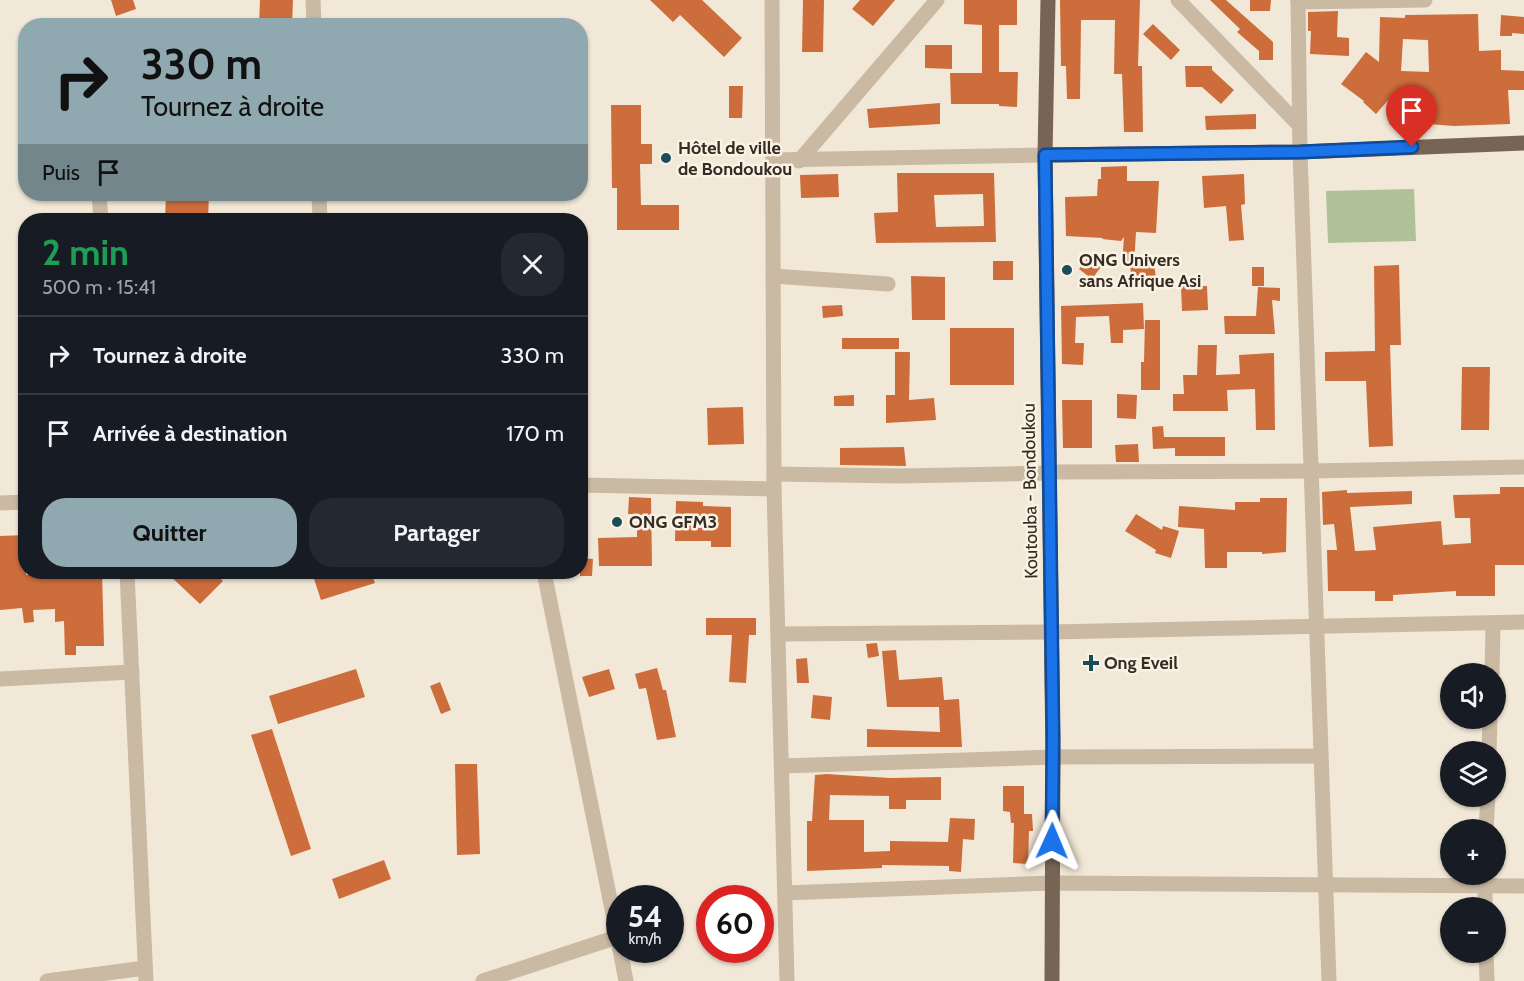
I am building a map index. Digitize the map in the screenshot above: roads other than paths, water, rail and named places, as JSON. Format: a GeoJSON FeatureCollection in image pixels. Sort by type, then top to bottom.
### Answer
{"type":"FeatureCollection","features":[{"type":"Feature","properties":{"kind":"main road","name":"Koutouba - Bondoukou"},"geometry":{"type":"LineString","coordinates":[[1048,0],[1045,155],[1053,757],[1052,981]]}},
{"type":"Feature","properties":{"kind":"main road"},"geometry":{"type":"LineString","coordinates":[[1045,155],[1300,152],[1524,143]]}},
{"type":"Feature","properties":{"kind":"street"},"geometry":{"type":"LineString","coordinates":[[313,0],[314,18]]}},
{"type":"Feature","properties":{"kind":"street"},"geometry":{"type":"LineString","coordinates":[[772,0],[774,482],[788,981]]}},
{"type":"Feature","properties":{"kind":"street"},"geometry":{"type":"LineString","coordinates":[[799,161],[937,0]]}},
{"type":"Feature","properties":{"kind":"street"},"geometry":{"type":"LineString","coordinates":[[1178,0],[1299,125]]}},
{"type":"Feature","properties":{"kind":"street"},"geometry":{"type":"LineString","coordinates":[[1329,981],[1299,125],[1298,1],[1425,0]]}},
{"type":"Feature","properties":{"kind":"street"},"geometry":{"type":"LineString","coordinates":[[773,160],[1045,155]]}},
{"type":"Feature","properties":{"kind":"street"},"geometry":{"type":"LineString","coordinates":[[773,276],[888,284]]}},
{"type":"Feature","properties":{"kind":"street"},"geometry":{"type":"LineString","coordinates":[[588,485],[774,482],[900,476],[1050,473],[1524,467]]}},
{"type":"Feature","properties":{"kind":"street"},"geometry":{"type":"LineString","coordinates":[[0,503],[18,502]]}},
{"type":"Feature","properties":{"kind":"street"},"geometry":{"type":"LineString","coordinates":[[46,981],[146,974],[127,579]]}},
{"type":"Feature","properties":{"kind":"street"},"geometry":{"type":"LineString","coordinates":[[545,579],[607,885]]}},
{"type":"Feature","properties":{"kind":"street"},"geometry":{"type":"LineString","coordinates":[[779,634],[1051,632],[1524,622]]}},
{"type":"Feature","properties":{"kind":"street"},"geometry":{"type":"LineString","coordinates":[[1492,663],[1494,624]]}},
{"type":"Feature","properties":{"kind":"street"},"geometry":{"type":"LineString","coordinates":[[0,679],[132,672]]}},
{"type":"Feature","properties":{"kind":"street"},"geometry":{"type":"LineString","coordinates":[[782,766],[1053,757],[1320,756]]}},
{"type":"Feature","properties":{"kind":"street"},"geometry":{"type":"LineString","coordinates":[[785,893],[1051,883],[1325,885],[1440,881]]}},
{"type":"Feature","properties":{"kind":"street"},"geometry":{"type":"LineString","coordinates":[[1506,883],[1524,886]]}},
{"type":"Feature","properties":{"kind":"street"},"geometry":{"type":"LineString","coordinates":[[483,981],[606,948]]}},
{"type":"Feature","properties":{"kind":"street"},"geometry":{"type":"LineString","coordinates":[[622,963],[626,981]]}},
{"type":"Feature","properties":{"kind":"street"},"geometry":{"type":"LineString","coordinates":[[1486,963],[1487,981]]}},
{"type":"Feature","properties":{"kind":"place","name":"Hôtel de ville de Bondoukou"},"geometry":{"type":"Point","coordinates":[666,158]}},
{"type":"Feature","properties":{"kind":"place","name":"ONG Univers sans Afrique Asi"},"geometry":{"type":"Point","coordinates":[1067,270]}},
{"type":"Feature","properties":{"kind":"place","name":"ONG GFM3"},"geometry":{"type":"Point","coordinates":[617,522]}},
{"type":"Feature","properties":{"kind":"place","name":"Ong Eveil"},"geometry":{"type":"Point","coordinates":[1091,663]}}]}
